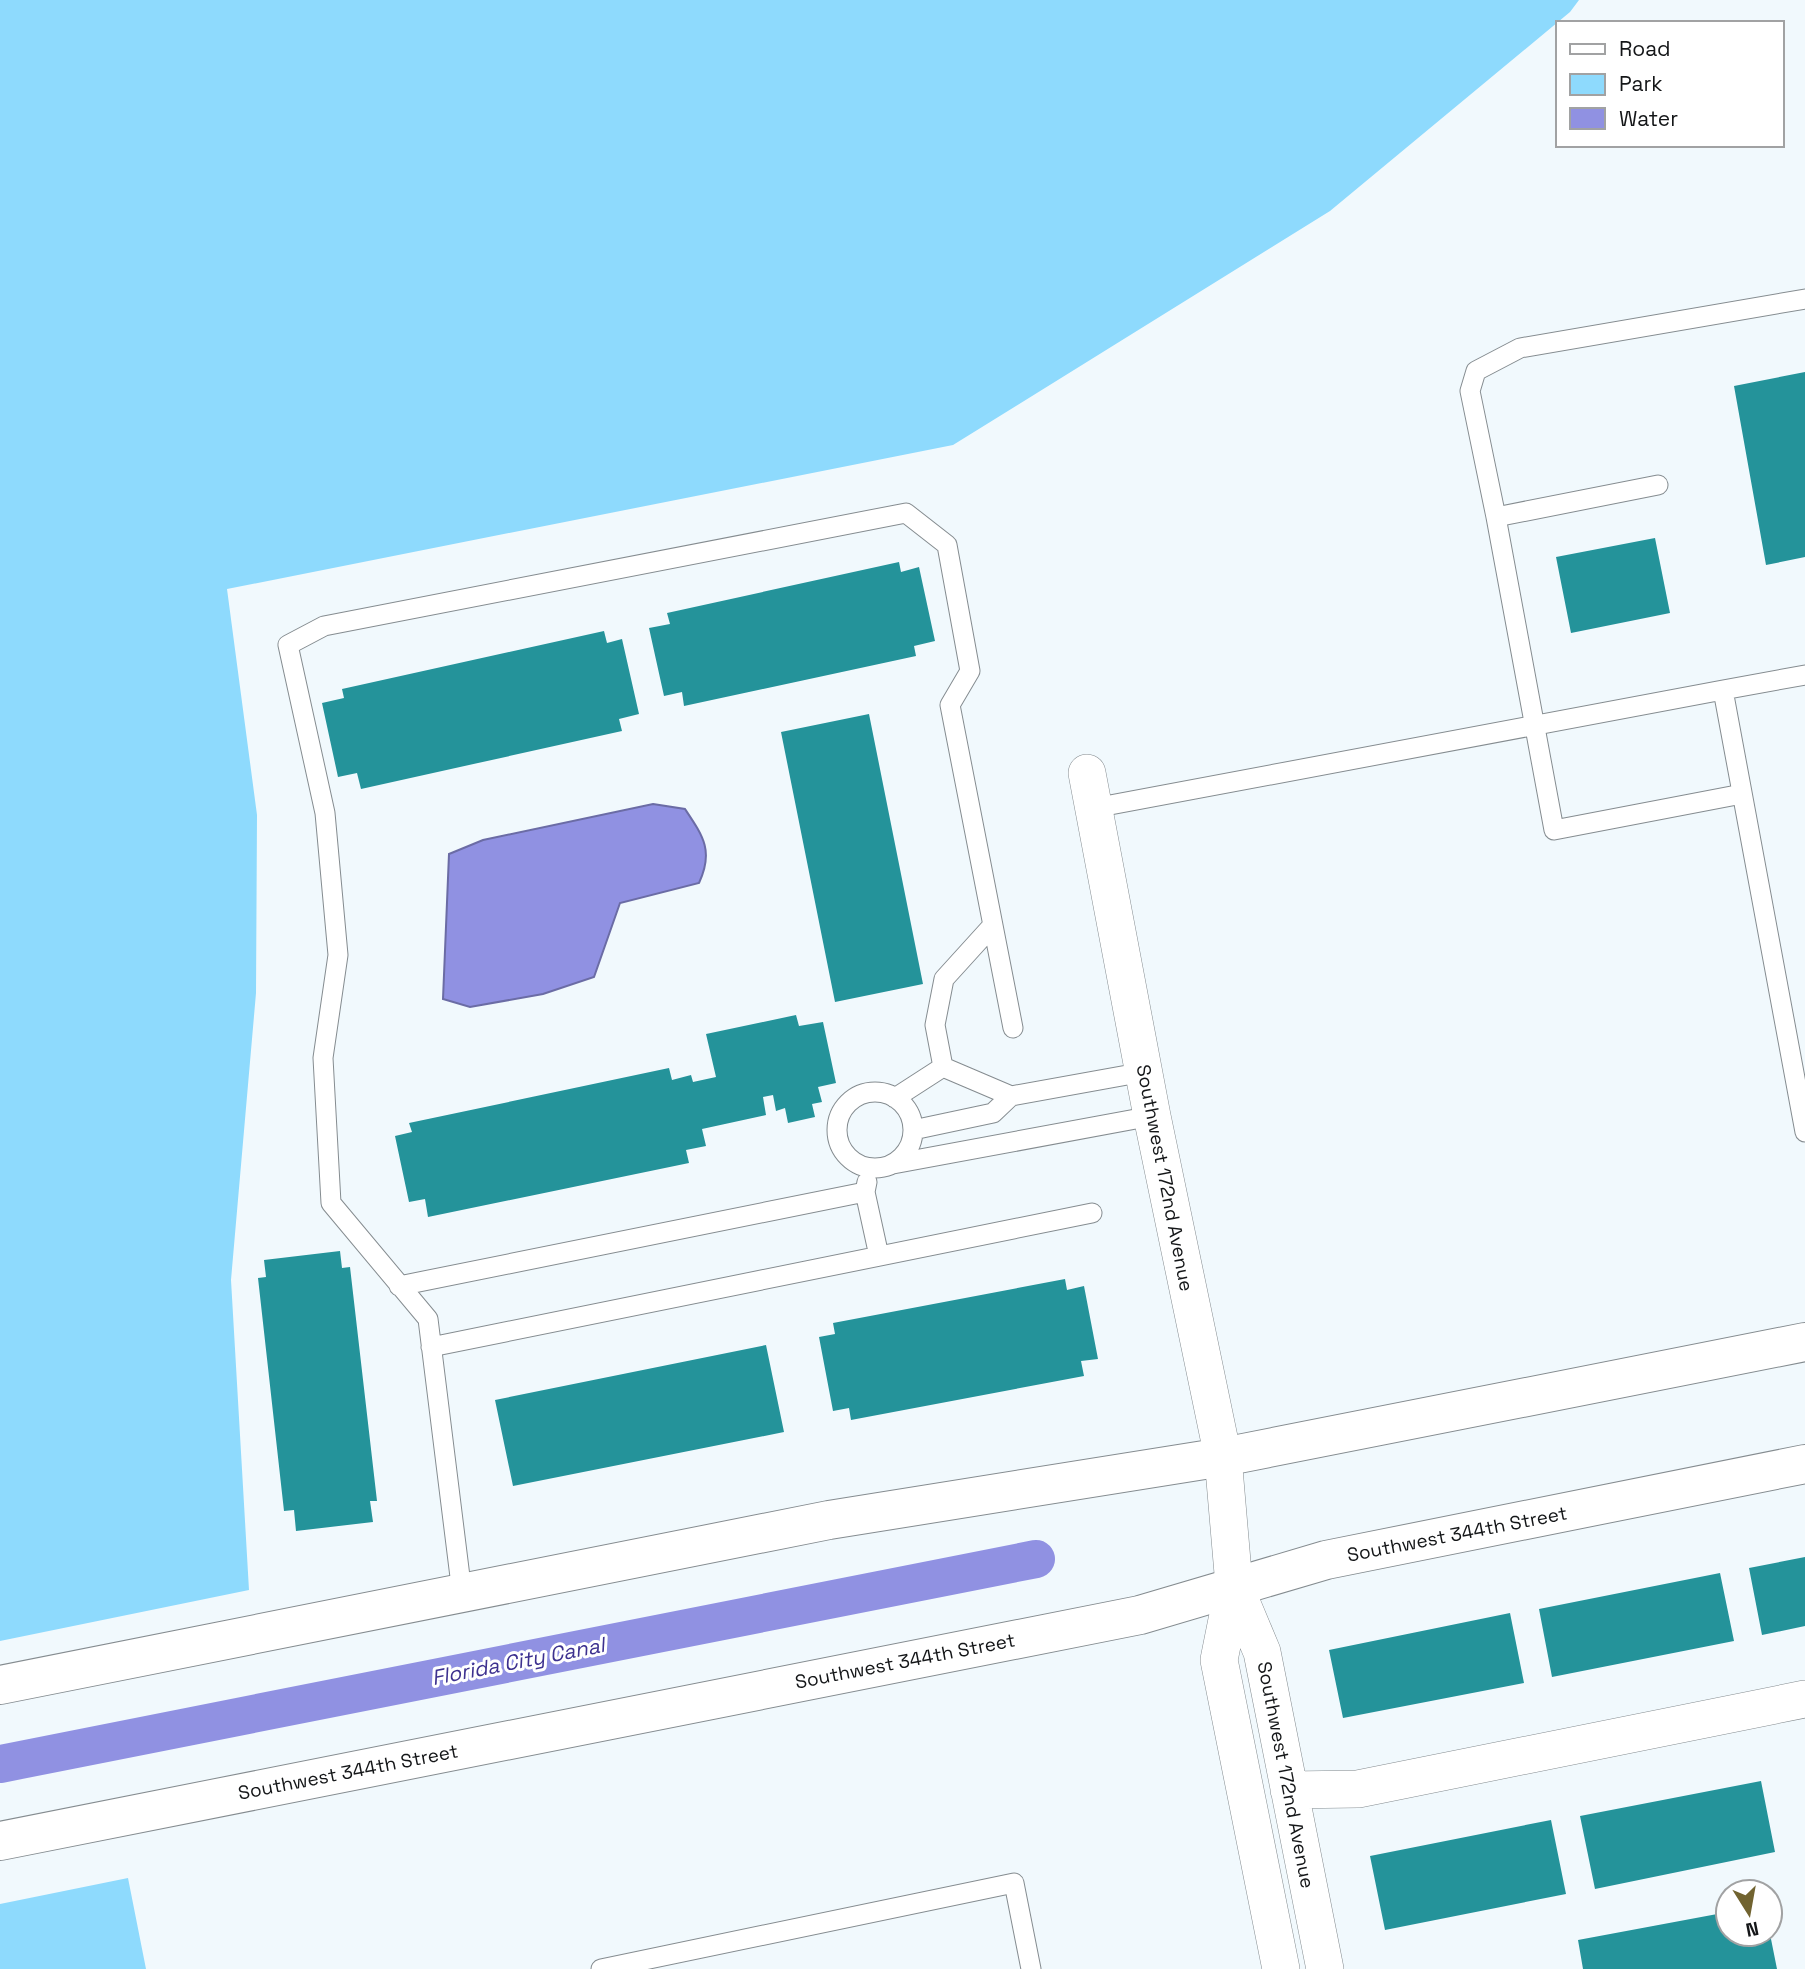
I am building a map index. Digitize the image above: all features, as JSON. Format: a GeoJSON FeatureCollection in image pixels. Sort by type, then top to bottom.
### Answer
{"type":"FeatureCollection","features":[{"type":"Feature","properties":{"kind":"main road"},"geometry":{"type":"LineString","coordinates":[[0,1685],[829,1520],[1223,1457],[1805,1342]]}},
{"type":"Feature","properties":{"kind":"main road","name":"Southwest 344th Street"},"geometry":{"type":"LineString","coordinates":[[0,1841],[1140,1615],[1234,1585],[1326,1560],[1805,1464]]}},
{"type":"Feature","properties":{"kind":"street","name":"Southwest 172nd Avenue"},"geometry":{"type":"LineString","coordinates":[[1087,773],[1152,1116],[1223,1457],[1234,1585],[1219,1660],[1281,1969]]}},
{"type":"Feature","properties":{"kind":"street","name":"Southwest 172nd Avenue"},"geometry":{"type":"LineString","coordinates":[[1234,1585],[1262,1652],[1325,1969]]}},
{"type":"Feature","properties":{"kind":"street"},"geometry":{"type":"LineString","coordinates":[[1289,1790],[1359,1789],[1805,1699]]}},
{"type":"Feature","properties":{"kind":"lane"},"geometry":{"type":"LineString","coordinates":[[1742,794],[1554,830],[1470,391],[1476,371],[1520,348],[1805,299]]}},
{"type":"Feature","properties":{"kind":"lane"},"geometry":{"type":"LineString","coordinates":[[1496,517],[1658,485]]}},
{"type":"Feature","properties":{"kind":"lane"},"geometry":{"type":"LineString","coordinates":[[462,1593],[428,1319],[331,1203],[323,1058],[338,955],[325,813],[288,645],[324,626],[906,513],[947,545],[970,671],[950,705],[1013,1028]]}},
{"type":"Feature","properties":{"kind":"lane"},"geometry":{"type":"LineString","coordinates":[[1094,808],[1805,675]]}},
{"type":"Feature","properties":{"kind":"lane"},"geometry":{"type":"LineString","coordinates":[[1723,691],[1805,1132]]}},
{"type":"Feature","properties":{"kind":"lane"},"geometry":{"type":"LineString","coordinates":[[943,1067],[935,1024],[944,979],[993,925]]}},
{"type":"Feature","properties":{"kind":"lane"},"geometry":{"type":"LineString","coordinates":[[943,1067],[1011,1096]]}},
{"type":"Feature","properties":{"kind":"lane"},"geometry":{"type":"LineString","coordinates":[[895,1097],[943,1067]]}},
{"type":"Feature","properties":{"kind":"lane"},"geometry":{"type":"LineString","coordinates":[[913,1130],[993,1113],[1011,1096],[1144,1072]]}},
{"type":"Feature","properties":{"kind":"lane"},"geometry":{"type":"LineString","coordinates":[[893,1164],[908,1150],[913,1130],[908,1112],[895,1097],[883,1093],[859,1096],[842,1112],[837,1136],[848,1158],[870,1168],[893,1164],[993,1145],[1152,1116]]}},
{"type":"Feature","properties":{"kind":"lane"},"geometry":{"type":"LineString","coordinates":[[987,1113],[993,1145]]}},
{"type":"Feature","properties":{"kind":"lane"},"geometry":{"type":"LineString","coordinates":[[870,1168],[865,1192],[878,1256]]}},
{"type":"Feature","properties":{"kind":"lane"},"geometry":{"type":"LineString","coordinates":[[400,1286],[865,1192]]}},
{"type":"Feature","properties":{"kind":"lane"},"geometry":{"type":"LineString","coordinates":[[431,1347],[1092,1213]]}},
{"type":"Feature","properties":{"kind":"lane"},"geometry":{"type":"LineString","coordinates":[[601,1969],[1014,1883],[1031,1969]]}},
{"type":"Feature","properties":{"kind":"green space"},"geometry":{"type":"Polygon","coordinates":[[[0,0],[1579,0],[1570,12],[1330,211],[953,445],[227,589],[257,815],[256,993],[231,1280],[249,1590],[0,1641],[0,0]]]}},
{"type":"Feature","properties":{"kind":"green space"},"geometry":{"type":"Polygon","coordinates":[[[128,1878],[146,1969],[0,1969],[0,1904],[128,1878]]]}},
{"type":"Feature","properties":{"kind":"water"},"geometry":{"type":"Polygon","coordinates":[[[653,804],[685,809],[697,827],[706,853],[699,883],[620,903],[594,977],[543,994],[470,1007],[443,999],[449,854],[483,840],[653,804]]]}},
{"type":"Feature","properties":{"kind":"building"},"geometry":{"type":"Polygon","coordinates":[[[1805,372],[1805,557],[1766,565],[1734,386],[1805,372]]]}},
{"type":"Feature","properties":{"kind":"building"},"geometry":{"type":"Polygon","coordinates":[[[1655,538],[1670,613],[1571,633],[1556,557],[1655,538]]]}},
{"type":"Feature","properties":{"kind":"building"},"geometry":{"type":"Polygon","coordinates":[[[899,562],[901,572],[919,567],[935,641],[914,646],[916,656],[684,706],[682,692],[664,696],[649,628],[670,624],[667,613],[899,562]]]}},
{"type":"Feature","properties":{"kind":"building"},"geometry":{"type":"Polygon","coordinates":[[[604,631],[607,643],[622,639],[639,714],[619,719],[622,731],[361,789],[357,773],[338,777],[322,703],[344,698],[342,689],[604,631]]]}},
{"type":"Feature","properties":{"kind":"building"},"geometry":{"type":"Polygon","coordinates":[[[869,714],[923,984],[835,1002],[781,732],[869,714]]]}},
{"type":"Feature","properties":{"kind":"building"},"geometry":{"type":"Polygon","coordinates":[[[796,1015],[799,1026],[823,1022],[836,1083],[818,1087],[822,1102],[812,1104],[815,1117],[788,1123],[785,1108],[776,1111],[773,1095],[763,1097],[766,1115],[702,1129],[706,1146],[686,1150],[689,1163],[428,1217],[425,1199],[409,1202],[395,1136],[412,1132],[409,1123],[669,1068],[672,1080],[691,1075],[693,1082],[716,1077],[706,1034],[796,1015]]]}},
{"type":"Feature","properties":{"kind":"building"},"geometry":{"type":"Polygon","coordinates":[[[340,1251],[342,1268],[350,1267],[377,1501],[370,1501],[373,1522],[296,1531],[294,1510],[284,1511],[258,1278],[266,1277],[264,1260],[340,1251]]]}},
{"type":"Feature","properties":{"kind":"building"},"geometry":{"type":"Polygon","coordinates":[[[1065,1279],[1067,1290],[1084,1286],[1098,1359],[1081,1361],[1084,1376],[851,1420],[849,1408],[833,1411],[819,1337],[835,1334],[833,1323],[1065,1279]]]}},
{"type":"Feature","properties":{"kind":"building"},"geometry":{"type":"Polygon","coordinates":[[[766,1345],[784,1432],[513,1486],[495,1400],[766,1345]]]}},
{"type":"Feature","properties":{"kind":"building"},"geometry":{"type":"Polygon","coordinates":[[[1805,1557],[1805,1626],[1762,1635],[1749,1568],[1805,1557]]]}},
{"type":"Feature","properties":{"kind":"building"},"geometry":{"type":"Polygon","coordinates":[[[1720,1573],[1734,1641],[1552,1677],[1539,1609],[1720,1573]]]}},
{"type":"Feature","properties":{"kind":"building"},"geometry":{"type":"Polygon","coordinates":[[[1510,1613],[1524,1683],[1343,1718],[1329,1650],[1510,1613]]]}},
{"type":"Feature","properties":{"kind":"building"},"geometry":{"type":"Polygon","coordinates":[[[1761,1781],[1775,1852],[1595,1889],[1580,1816],[1761,1781]]]}},
{"type":"Feature","properties":{"kind":"building"},"geometry":{"type":"Polygon","coordinates":[[[1551,1820],[1566,1894],[1385,1930],[1370,1856],[1551,1820]]]}},
{"type":"Feature","properties":{"kind":"building"},"geometry":{"type":"Polygon","coordinates":[[[1714,1915],[1714,1948],[1773,1948],[1777,1969],[1583,1969],[1578,1940],[1714,1915]]]}},
{"type":"Feature","properties":{"kind":"waterway","name":"Florida City Canal"},"geometry":{"type":"LineString","coordinates":[[0,1764],[1036,1559]]}}]}
